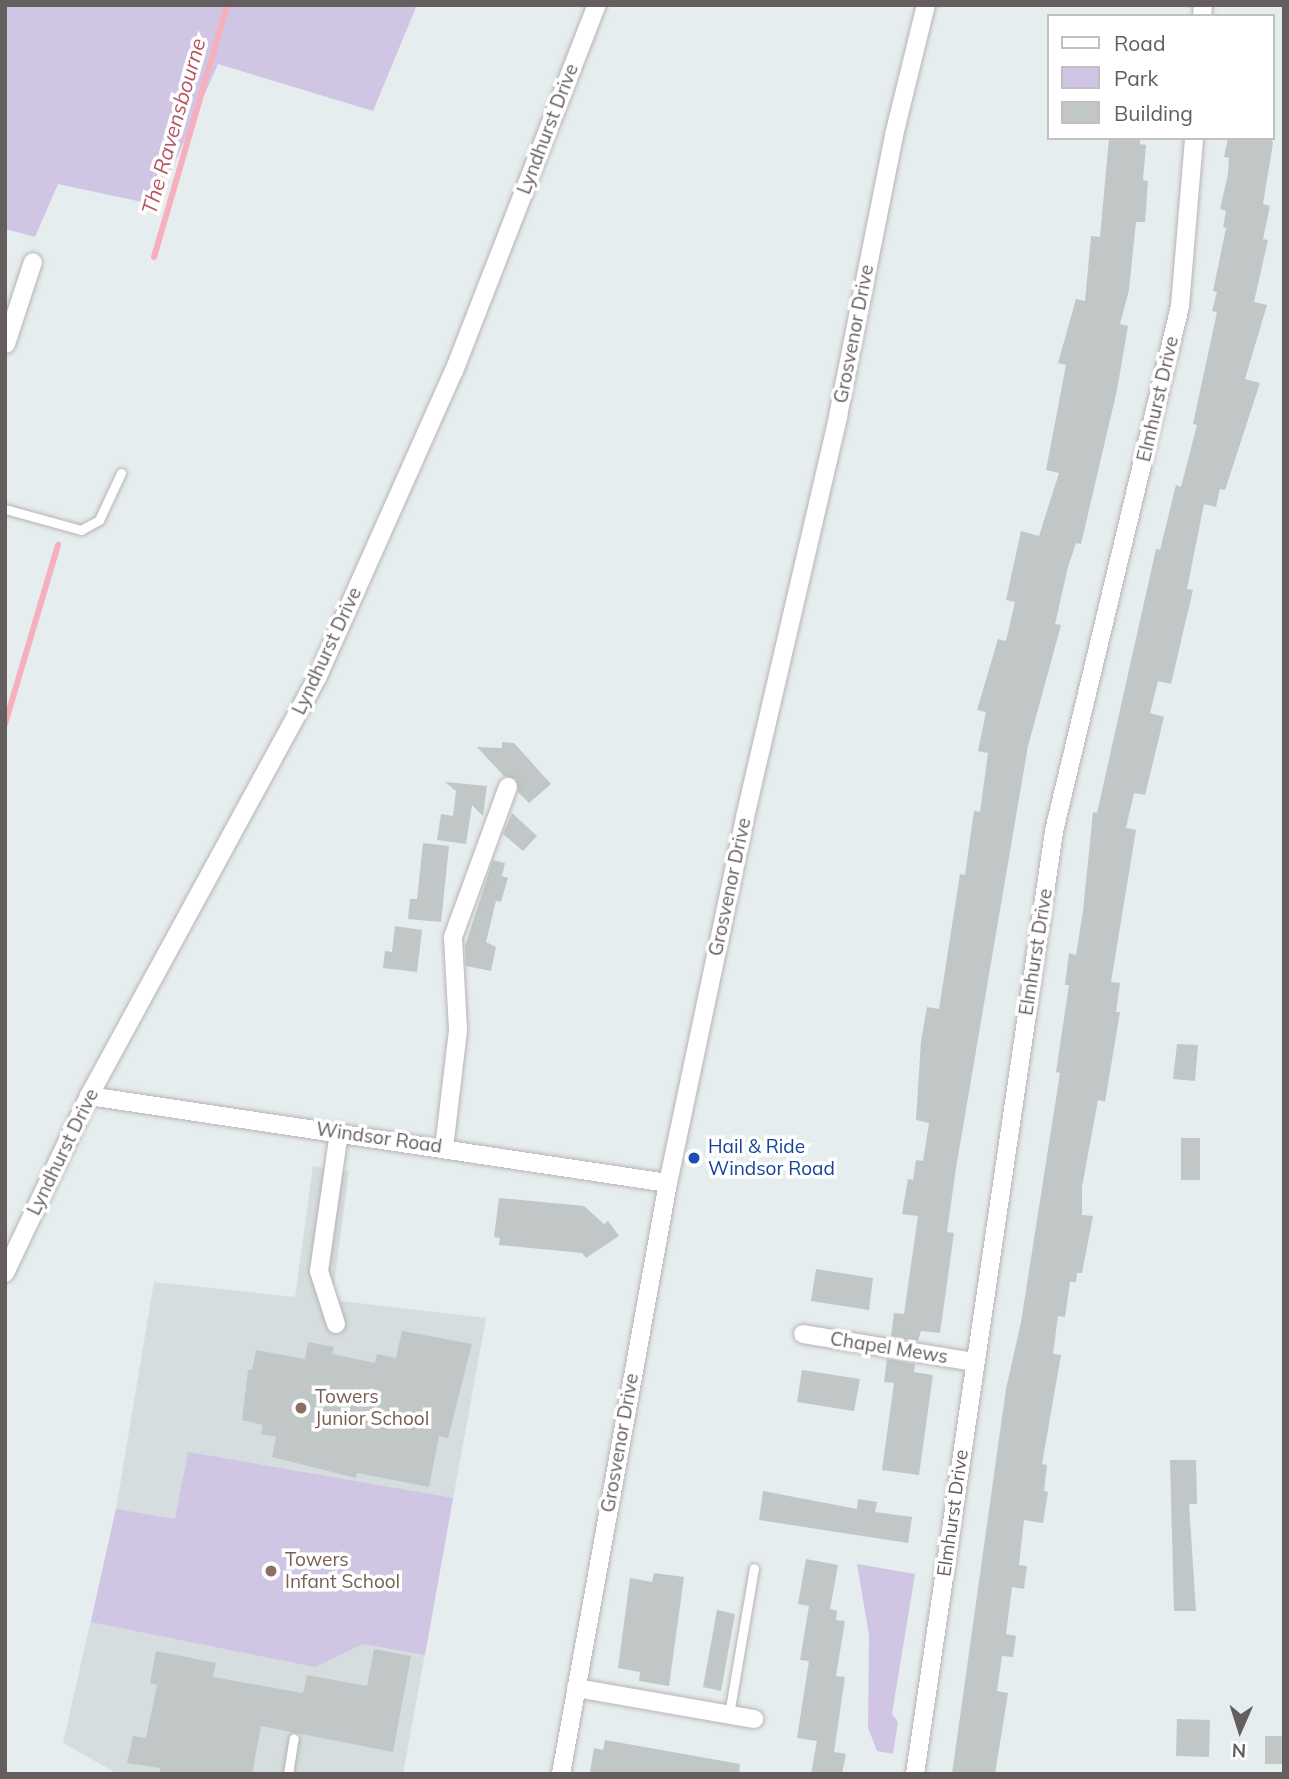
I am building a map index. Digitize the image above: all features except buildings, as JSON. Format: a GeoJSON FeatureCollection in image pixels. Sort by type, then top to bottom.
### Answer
{"type":"FeatureCollection","features":[{"type":"Feature","properties":{"kind":"street","name":"Lyndhurst Drive"},"geometry":{"type":"LineString","coordinates":[[5,1273],[89,1096],[317,678],[454,371],[597,5]]}},
{"type":"Feature","properties":{"kind":"street","name":"Grosvenor Drive"},"geometry":{"type":"LineString","coordinates":[[561,1774],[668,1182],[748,803],[838,416],[894,135],[926,5]]}},
{"type":"Feature","properties":{"kind":"street","name":"Elmhurst Drive"},"geometry":{"type":"LineString","coordinates":[[915,1774],[1054,831],[1180,306],[1194,140]]}},
{"type":"Feature","properties":{"kind":"street"},"geometry":{"type":"LineString","coordinates":[[5,345],[33,262]]}},
{"type":"Feature","properties":{"kind":"street"},"geometry":{"type":"LineString","coordinates":[[444,1148],[458,1030],[453,937],[508,787]]}},
{"type":"Feature","properties":{"kind":"street","name":"Windsor Road"},"geometry":{"type":"LineString","coordinates":[[89,1096],[668,1182]]}},
{"type":"Feature","properties":{"kind":"street"},"geometry":{"type":"LineString","coordinates":[[336,1324],[319,1271],[339,1132]]}},
{"type":"Feature","properties":{"kind":"street","name":"Chapel Mews"},"geometry":{"type":"LineString","coordinates":[[803,1334],[974,1362]]}},
{"type":"Feature","properties":{"kind":"street"},"geometry":{"type":"LineString","coordinates":[[576,1688],[754,1720]]}},
{"type":"Feature","properties":{"kind":"lane"},"geometry":{"type":"LineString","coordinates":[[5,509],[80,530],[99,520],[121,473]]}},
{"type":"Feature","properties":{"kind":"lane"},"geometry":{"type":"LineString","coordinates":[[729,1714],[754,1568]]}},
{"type":"Feature","properties":{"kind":"lane"},"geometry":{"type":"LineString","coordinates":[[288,1774],[294,1738]]}},
{"type":"Feature","properties":{"kind":"shaded area","name":"Towers Junior School"},"geometry":{"type":"Polygon","coordinates":[[[313,1166],[349,1171],[332,1300],[486,1318],[403,1774],[118,1774],[63,1743],[116,1509],[154,1282],[295,1297],[313,1166]]]}},
{"type":"Feature","properties":{"kind":"green space"},"geometry":{"type":"Polygon","coordinates":[[[5,5],[417,5],[373,111],[218,64],[156,205],[58,184],[35,237],[5,229],[5,5]]]}},
{"type":"Feature","properties":{"kind":"green space"},"geometry":{"type":"Polygon","coordinates":[[[188,1452],[453,1498],[425,1655],[363,1644],[315,1667],[91,1622],[116,1509],[175,1519],[188,1452]]]}},
{"type":"Feature","properties":{"kind":"green space"},"geometry":{"type":"Polygon","coordinates":[[[857,1564],[915,1574],[892,1714],[898,1722],[893,1754],[877,1751],[868,1728],[869,1635],[857,1564]]]}},
{"type":"Feature","properties":{"kind":"waterway","name":"The Ravensbourne"},"geometry":{"type":"LineString","coordinates":[[154,257],[227,5]]}},
{"type":"Feature","properties":{"kind":"waterway","name":"The Ravensbourne"},"geometry":{"type":"LineString","coordinates":[[5,724],[58,545]]}},
{"type":"Feature","properties":{"kind":"place","name":"Hail & Ride Windsor Road"},"geometry":{"type":"Point","coordinates":[694,1158]}},
{"type":"Feature","properties":{"kind":"place","name":"Towers Junior School"},"geometry":{"type":"Point","coordinates":[301,1408]}},
{"type":"Feature","properties":{"kind":"place","name":"Towers Infant School"},"geometry":{"type":"Point","coordinates":[271,1571]}}]}
